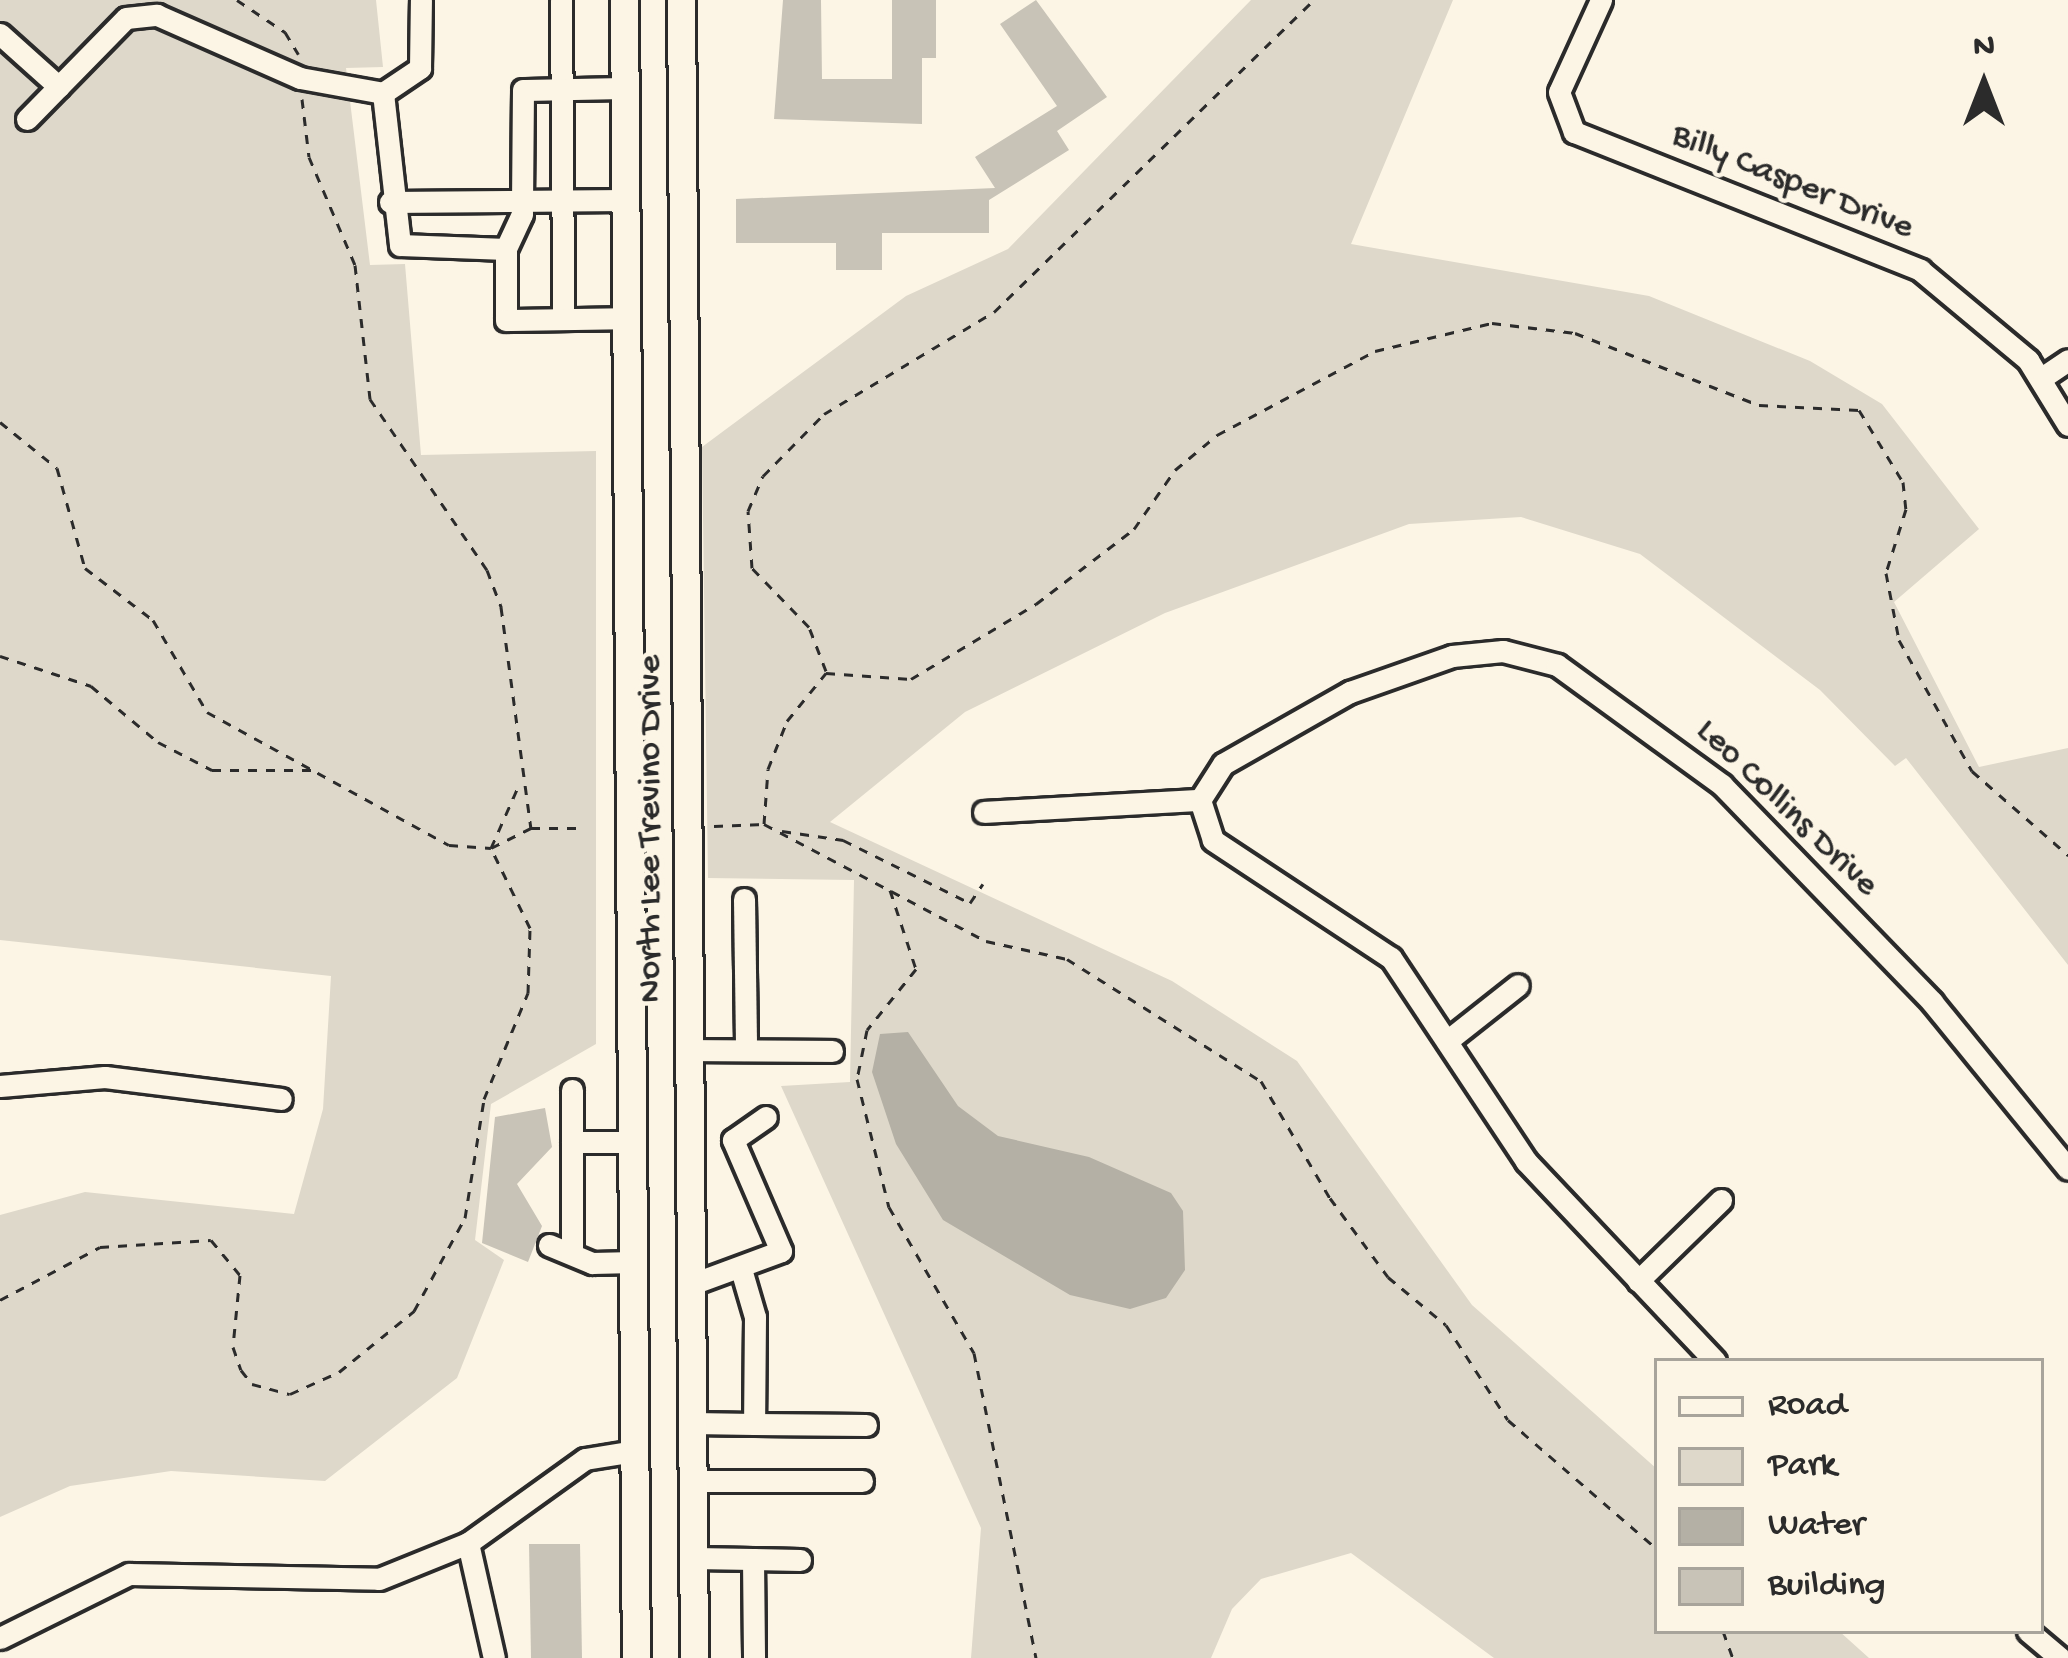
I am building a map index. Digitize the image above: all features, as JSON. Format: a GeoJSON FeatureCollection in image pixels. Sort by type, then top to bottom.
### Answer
{"type":"FeatureCollection","features":[{"type":"Feature","properties":{"kind":"main road","name":"North Lee Trevino Drive"},"geometry":{"type":"LineString","coordinates":[[624,0],[636,1658]]}},
{"type":"Feature","properties":{"kind":"main road","name":"North Lee Trevino Drive"},"geometry":{"type":"LineString","coordinates":[[681,0],[694,1658]]}},
{"type":"Feature","properties":{"kind":"street"},"geometry":{"type":"LineString","coordinates":[[110,0],[126,18]]}},
{"type":"Feature","properties":{"kind":"street"},"geometry":{"type":"LineString","coordinates":[[27,119],[126,18],[158,15],[300,78],[383,93],[420,68],[421,0]]}},
{"type":"Feature","properties":{"kind":"street"},"geometry":{"type":"LineString","coordinates":[[561,0],[563,319]]}},
{"type":"Feature","properties":{"kind":"street","name":"Billy Casper Drive"},"geometry":{"type":"LineString","coordinates":[[1600,0],[1559,92],[1574,132],[1920,270],[1990,321],[2043,377],[2068,424]]}},
{"type":"Feature","properties":{"kind":"street"},"geometry":{"type":"LineString","coordinates":[[0,34],[59,87]]}},
{"type":"Feature","properties":{"kind":"street"},"geometry":{"type":"LineString","coordinates":[[625,88],[523,90],[522,201],[506,249],[506,320],[626,318]]}},
{"type":"Feature","properties":{"kind":"street"},"geometry":{"type":"LineString","coordinates":[[383,93],[390,202],[400,245],[506,249]]}},
{"type":"Feature","properties":{"kind":"street"},"geometry":{"type":"LineString","coordinates":[[390,202],[626,200]]}},
{"type":"Feature","properties":{"kind":"street"},"geometry":{"type":"LineString","coordinates":[[2043,377],[2068,360]]}},
{"type":"Feature","properties":{"kind":"street","name":"Leo Collins Drive"},"geometry":{"type":"LineString","coordinates":[[1200,800],[1223,764],[1394,674],[1503,651],[1557,665],[1722,785],[1932,1002],[2068,1168]]}},
{"type":"Feature","properties":{"kind":"street"},"geometry":{"type":"LineString","coordinates":[[984,812],[1200,800],[1214,840],[1390,958],[1526,1161],[1712,1358]]}},
{"type":"Feature","properties":{"kind":"street"},"geometry":{"type":"LineString","coordinates":[[744,899],[746,1050]]}},
{"type":"Feature","properties":{"kind":"street"},"geometry":{"type":"LineString","coordinates":[[1447,1041],[1518,985]]}},
{"type":"Feature","properties":{"kind":"street"},"geometry":{"type":"LineString","coordinates":[[690,1050],[832,1051]]}},
{"type":"Feature","properties":{"kind":"street"},"geometry":{"type":"LineString","coordinates":[[0,1086],[104,1077],[281,1099]]}},
{"type":"Feature","properties":{"kind":"street"},"geometry":{"type":"LineString","coordinates":[[572,1090],[572,1254]]}},
{"type":"Feature","properties":{"kind":"street"},"geometry":{"type":"LineString","coordinates":[[690,1143],[733,1140],[766,1117]]}},
{"type":"Feature","properties":{"kind":"street"},"geometry":{"type":"LineString","coordinates":[[692,1284],[781,1251],[733,1140]]}},
{"type":"Feature","properties":{"kind":"street"},"geometry":{"type":"LineString","coordinates":[[572,1142],[633,1142]]}},
{"type":"Feature","properties":{"kind":"street"},"geometry":{"type":"LineString","coordinates":[[1638,1281],[1720,1200]]}},
{"type":"Feature","properties":{"kind":"street"},"geometry":{"type":"LineString","coordinates":[[549,1245],[572,1254],[634,1262]]}},
{"type":"Feature","properties":{"kind":"street"},"geometry":{"type":"LineString","coordinates":[[741,1269],[755,1317],[754,1424]]}},
{"type":"Feature","properties":{"kind":"street"},"geometry":{"type":"LineString","coordinates":[[693,1423],[866,1425]]}},
{"type":"Feature","properties":{"kind":"street"},"geometry":{"type":"LineString","coordinates":[[0,1638],[129,1574],[345,1583],[468,1544],[585,1459],[635,1451]]}},
{"type":"Feature","properties":{"kind":"street"},"geometry":{"type":"LineString","coordinates":[[694,1481],[862,1481]]}},
{"type":"Feature","properties":{"kind":"street"},"geometry":{"type":"LineString","coordinates":[[468,1544],[494,1658]]}},
{"type":"Feature","properties":{"kind":"street"},"geometry":{"type":"LineString","coordinates":[[694,1558],[800,1559]]}},
{"type":"Feature","properties":{"kind":"street"},"geometry":{"type":"LineString","coordinates":[[753,1559],[754,1658]]}},
{"type":"Feature","properties":{"kind":"street"},"geometry":{"type":"LineString","coordinates":[[2032,1634],[2060,1658]]}},
{"type":"Feature","properties":{"kind":"path"},"geometry":{"type":"LineString","coordinates":[[237,0],[296,44],[309,157],[355,265],[370,399],[487,570],[501,607],[517,694],[518,788],[531,828]]}},
{"type":"Feature","properties":{"kind":"path"},"geometry":{"type":"LineString","coordinates":[[826,673],[809,627],[752,568],[748,511],[763,476],[824,414],[994,312],[1314,0]]}},
{"type":"Feature","properties":{"kind":"path"},"geometry":{"type":"LineString","coordinates":[[826,673],[911,679],[1036,604],[1134,529],[1175,470],[1217,435],[1342,366],[1438,330],[1542,328],[1639,353],[1759,405],[1859,410],[1873,423],[1906,509],[1886,573],[1899,640],[1972,771],[2068,855]]}},
{"type":"Feature","properties":{"kind":"path"},"geometry":{"type":"LineString","coordinates":[[0,422],[57,468],[85,568],[153,620],[207,712],[423,834],[491,848],[531,828],[585,828]]}},
{"type":"Feature","properties":{"kind":"path"},"geometry":{"type":"LineString","coordinates":[[0,656],[80,680],[212,770],[312,770]]}},
{"type":"Feature","properties":{"kind":"path"},"geometry":{"type":"LineString","coordinates":[[764,824],[768,769],[787,721],[826,673]]}},
{"type":"Feature","properties":{"kind":"path"},"geometry":{"type":"LineString","coordinates":[[491,848],[518,788]]}},
{"type":"Feature","properties":{"kind":"path"},"geometry":{"type":"LineString","coordinates":[[712,826],[764,824],[986,941],[1066,959],[1115,983],[1261,1081],[1353,1229],[1388,1276],[1446,1325],[1508,1420],[1654,1546]]}},
{"type":"Feature","properties":{"kind":"path"},"geometry":{"type":"LineString","coordinates":[[780,831],[843,840],[970,903],[983,884]]}},
{"type":"Feature","properties":{"kind":"path"},"geometry":{"type":"LineString","coordinates":[[0,1300],[100,1247],[211,1240],[240,1275],[233,1347],[241,1370],[252,1384],[290,1394],[339,1372],[403,1322],[450,1258],[484,1099],[528,993],[530,928],[491,848]]}},
{"type":"Feature","properties":{"kind":"path"},"geometry":{"type":"LineString","coordinates":[[890,889],[916,968],[867,1030],[857,1078],[889,1207],[974,1353],[1036,1658]]}},
{"type":"Feature","properties":{"kind":"green space"},"geometry":{"type":"Polygon","coordinates":[[[0,0],[376,0],[383,67],[346,68],[370,265],[405,264],[421,455],[596,451],[596,1044],[491,1104],[475,1240],[504,1260],[457,1378],[325,1481],[171,1471],[70,1486],[0,1517],[0,1215],[85,1192],[294,1214],[323,1109],[331,976],[0,940],[0,0]]]}},
{"type":"Feature","properties":{"kind":"green space"},"geometry":{"type":"Polygon","coordinates":[[[1251,0],[1453,0],[1351,244],[1649,296],[1810,361],[1882,404],[1979,529],[1894,602],[1979,767],[2068,748],[2068,965],[1906,758],[1895,766],[1820,690],[1640,554],[1521,517],[1409,524],[1165,613],[965,712],[830,822],[1172,981],[1297,1061],[1472,1305],[1654,1466],[1654,1634],[1842,1634],[1869,1658],[1494,1658],[1351,1553],[1261,1579],[1232,1609],[1211,1658],[971,1658],[981,1528],[781,1086],[850,1082],[854,880],[708,878],[702,447],[906,296],[1008,249],[1251,0]]]}},
{"type":"Feature","properties":{"kind":"water"},"geometry":{"type":"Polygon","coordinates":[[[908,1032],[958,1106],[998,1136],[1089,1157],[1171,1193],[1183,1211],[1185,1270],[1166,1298],[1130,1309],[1070,1295],[943,1220],[896,1144],[872,1072],[880,1034],[908,1032]]]}},
{"type":"Feature","properties":{"kind":"building"},"geometry":{"type":"Polygon","coordinates":[[[783,0],[821,0],[822,79],[892,79],[892,0],[936,0],[936,58],[922,58],[922,124],[774,119],[783,0]]]}},
{"type":"Feature","properties":{"kind":"building"},"geometry":{"type":"Polygon","coordinates":[[[1036,0],[1107,97],[1057,131],[1069,150],[989,200],[989,233],[882,233],[882,270],[836,270],[836,243],[736,243],[736,199],[995,188],[975,157],[1057,106],[1000,24],[1036,0]]]}},
{"type":"Feature","properties":{"kind":"building"},"geometry":{"type":"Polygon","coordinates":[[[545,1108],[552,1147],[517,1184],[542,1226],[528,1262],[482,1243],[495,1117],[545,1108]]]}},
{"type":"Feature","properties":{"kind":"building"},"geometry":{"type":"Polygon","coordinates":[[[529,1544],[580,1544],[582,1658],[531,1658],[529,1544]]]}}]}
